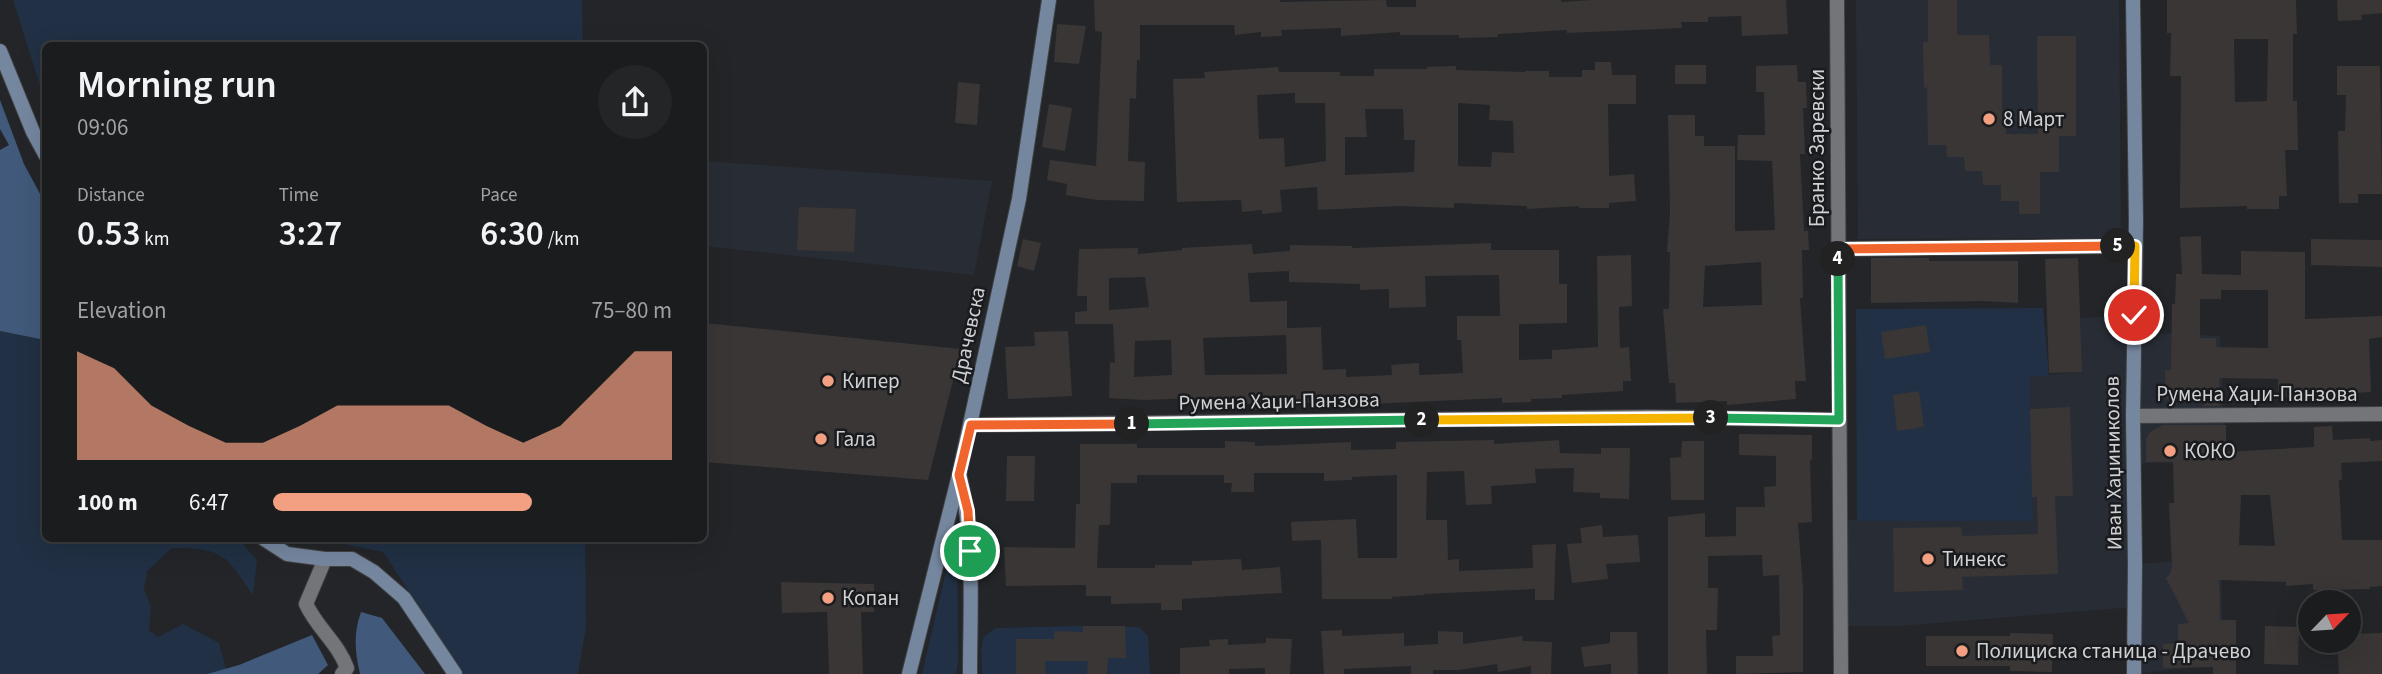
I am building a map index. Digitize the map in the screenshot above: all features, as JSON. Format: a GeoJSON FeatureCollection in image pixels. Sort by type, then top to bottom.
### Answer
{"type":"FeatureCollection","features":[{"type":"Feature","properties":{"kind":"street","name":"Драчевска"},"geometry":{"type":"LineString","coordinates":[[909,674],[971,425],[1019,199],[1049,0]]}},
{"type":"Feature","properties":{"kind":"street","name":"Бранко Заревски"},"geometry":{"type":"LineString","coordinates":[[1837,0],[1841,674]]}},
{"type":"Feature","properties":{"kind":"street","name":"Иван Хаџиниколов"},"geometry":{"type":"LineString","coordinates":[[2133,0],[2134,674]]}},
{"type":"Feature","properties":{"kind":"street"},"geometry":{"type":"LineString","coordinates":[[0,51],[42,147]]}},
{"type":"Feature","properties":{"kind":"street"},"geometry":{"type":"LineString","coordinates":[[1838,249],[2135,246]]}},
{"type":"Feature","properties":{"kind":"street","name":"Румена Хаџи-Панзова"},"geometry":{"type":"LineString","coordinates":[[2133,415],[2382,414]]}},
{"type":"Feature","properties":{"kind":"street","name":"Румена Хаџи-Панзова"},"geometry":{"type":"LineString","coordinates":[[971,425],[1650,417],[1839,420]]}},
{"type":"Feature","properties":{"kind":"street"},"geometry":{"type":"LineString","coordinates":[[959,475],[968,511],[970,674]]}},
{"type":"Feature","properties":{"kind":"street"},"geometry":{"type":"LineString","coordinates":[[269,542],[287,554],[352,559],[374,572],[404,598],[455,674]]}},
{"type":"Feature","properties":{"kind":"street"},"geometry":{"type":"LineString","coordinates":[[325,559],[306,604],[320,629],[331,638],[342,655],[347,668],[342,674]]}},
{"type":"Feature","properties":{"kind":"shaded area"},"geometry":{"type":"Polygon","coordinates":[[[13,0],[582,0],[583,42],[42,42],[42,92],[13,0]]]}},
{"type":"Feature","properties":{"kind":"shaded area","name":"8 Март"},"geometry":{"type":"Polygon","coordinates":[[[1856,0],[2119,0],[2121,238],[1858,239],[1856,0]]]}},
{"type":"Feature","properties":{"kind":"shaded area"},"geometry":{"type":"Polygon","coordinates":[[[0,100],[24,164],[42,197],[42,339],[0,331],[0,150],[9,145],[0,129],[0,100]]]}},
{"type":"Feature","properties":{"kind":"shaded area"},"geometry":{"type":"Polygon","coordinates":[[[707,161],[992,181],[974,275],[707,246],[707,161]]]}},
{"type":"Feature","properties":{"kind":"shaded area"},"geometry":{"type":"Polygon","coordinates":[[[2043,308],[2049,376],[2030,376],[2032,521],[1857,521],[1856,309],[2043,308]]]}},
{"type":"Feature","properties":{"kind":"shaded area"},"geometry":{"type":"Polygon","coordinates":[[[2134,315],[2134,332],[2220,336],[2226,470],[2214,462],[2134,463],[2136,564],[2221,558],[2223,648],[2196,667],[2134,674],[2134,607],[1900,626],[1840,626],[1840,520],[2031,521],[2030,376],[2082,372],[2080,318],[2134,315]]]}},
{"type":"Feature","properties":{"kind":"shaded area"},"geometry":{"type":"Polygon","coordinates":[[[0,331],[42,339],[42,542],[241,542],[257,560],[253,595],[228,562],[213,552],[172,548],[147,571],[144,590],[151,606],[149,630],[158,637],[183,624],[219,643],[226,669],[207,674],[0,674],[0,331]]]}},
{"type":"Feature","properties":{"kind":"shaded area"},"geometry":{"type":"Polygon","coordinates":[[[957,524],[956,674],[922,674],[957,524]]]}},
{"type":"Feature","properties":{"kind":"shaded area"},"geometry":{"type":"Polygon","coordinates":[[[333,542],[585,542],[586,627],[578,674],[463,674],[383,552],[333,542]]]}},
{"type":"Feature","properties":{"kind":"shaded area"},"geometry":{"type":"Polygon","coordinates":[[[361,612],[382,618],[425,674],[360,674],[356,643],[361,612]]]}},
{"type":"Feature","properties":{"kind":"shaded area"},"geometry":{"type":"Polygon","coordinates":[[[1139,627],[1148,636],[1150,674],[982,674],[983,638],[995,628],[1139,627]]]}},
{"type":"Feature","properties":{"kind":"shaded area"},"geometry":{"type":"Polygon","coordinates":[[[312,635],[328,665],[318,674],[207,674],[239,665],[312,635]]]}},
{"type":"Feature","properties":{"kind":"building"},"geometry":{"type":"Polygon","coordinates":[[[1094,0],[1386,0],[1387,7],[1416,7],[1416,0],[1786,0],[1788,34],[1742,36],[1741,16],[1708,17],[1708,22],[1681,22],[1682,28],[1567,33],[1567,30],[1459,38],[1459,35],[1400,35],[1400,32],[1341,36],[1341,28],[1281,30],[1282,36],[1261,37],[1261,32],[1235,35],[1234,25],[1140,25],[1136,99],[1130,98],[1128,161],[1145,162],[1144,201],[1097,200],[1066,195],[1067,184],[1047,180],[1050,160],[1096,166],[1102,32],[1095,31],[1094,0]]]}},
{"type":"Feature","properties":{"kind":"building"},"geometry":{"type":"Polygon","coordinates":[[[1928,0],[1957,0],[1957,35],[1989,35],[1990,65],[2002,65],[2002,121],[2005,121],[2006,134],[2038,134],[2037,36],[2076,36],[2076,136],[2059,136],[2059,172],[2040,172],[2040,214],[2019,214],[2019,201],[2001,201],[2001,185],[1983,185],[1982,171],[1965,171],[1964,157],[1947,157],[1946,145],[1928,145],[1923,42],[1928,42],[1928,0]]]}},
{"type":"Feature","properties":{"kind":"building"},"geometry":{"type":"Polygon","coordinates":[[[2167,0],[2296,0],[2293,101],[2297,101],[2298,150],[2285,150],[2287,196],[2279,196],[2279,209],[2247,209],[2247,206],[2180,208],[2181,76],[2170,76],[2171,33],[2167,33],[2167,0]],[[2234,39],[2235,102],[2267,101],[2268,39],[2234,39]]]}},
{"type":"Feature","properties":{"kind":"building"},"geometry":{"type":"Polygon","coordinates":[[[2337,0],[2382,0],[2382,13],[2361,15],[2362,20],[2338,21],[2337,0]]]}},
{"type":"Feature","properties":{"kind":"building"},"geometry":{"type":"Polygon","coordinates":[[[1057,24],[1086,26],[1079,64],[1054,62],[1057,24]]]}},
{"type":"Feature","properties":{"kind":"building"},"geometry":{"type":"Polygon","coordinates":[[[1595,62],[1611,62],[1612,75],[1636,75],[1636,104],[1608,104],[1609,176],[1634,174],[1636,201],[1609,203],[1609,208],[1579,206],[1527,209],[1527,206],[1454,203],[1454,208],[1398,206],[1318,210],[1317,187],[1280,190],[1282,212],[1242,212],[1241,200],[1177,202],[1173,79],[1205,78],[1204,72],[1278,67],[1279,72],[1340,72],[1340,76],[1374,76],[1374,69],[1456,66],[1456,70],[1549,71],[1549,77],[1582,77],[1582,70],[1595,70],[1595,62]],[[1295,93],[1257,95],[1259,139],[1284,138],[1285,167],[1326,161],[1325,103],[1295,103],[1295,93]],[[1458,103],[1458,166],[1491,167],[1492,152],[1514,153],[1513,121],[1489,120],[1490,105],[1458,103]],[[1365,109],[1367,137],[1345,137],[1345,175],[1414,172],[1415,140],[1404,140],[1403,109],[1365,109]]]}},
{"type":"Feature","properties":{"kind":"building"},"geometry":{"type":"Polygon","coordinates":[[[1675,65],[1706,65],[1706,84],[1675,84],[1675,65]]]}},
{"type":"Feature","properties":{"kind":"building"},"geometry":{"type":"Polygon","coordinates":[[[1797,65],[1798,82],[1806,82],[1807,108],[1803,108],[1805,154],[1800,154],[1804,231],[1808,231],[1809,250],[1802,250],[1803,298],[1800,298],[1806,381],[1795,381],[1796,399],[1727,405],[1727,401],[1676,403],[1675,383],[1669,383],[1663,309],[1669,309],[1668,115],[1695,115],[1695,136],[1704,136],[1704,146],[1735,146],[1735,231],[1775,230],[1772,161],[1737,160],[1738,135],[1765,135],[1764,92],[1756,92],[1756,66],[1797,65]],[[1761,262],[1705,266],[1703,307],[1762,305],[1761,262]]]}},
{"type":"Feature","properties":{"kind":"building"},"geometry":{"type":"Polygon","coordinates":[[[2337,66],[2380,66],[2382,194],[2358,194],[2358,203],[2339,203],[2338,131],[2345,131],[2346,95],[2337,95],[2337,66]]]}},
{"type":"Feature","properties":{"kind":"building"},"geometry":{"type":"Polygon","coordinates":[[[958,82],[980,84],[977,125],[955,123],[958,82]]]}},
{"type":"Feature","properties":{"kind":"building"},"geometry":{"type":"Polygon","coordinates":[[[1049,104],[1072,108],[1065,151],[1042,147],[1049,104]]]}},
{"type":"Feature","properties":{"kind":"building"},"geometry":{"type":"Polygon","coordinates":[[[799,207],[856,209],[854,252],[797,250],[799,207]]]}},
{"type":"Feature","properties":{"kind":"building"},"geometry":{"type":"Polygon","coordinates":[[[2201,236],[2202,274],[2241,275],[2241,251],[2305,252],[2305,319],[2382,316],[2382,337],[2369,339],[2371,392],[2278,398],[2278,379],[2219,378],[2220,406],[2201,406],[2218,397],[2166,399],[2165,370],[2171,370],[2172,304],[2175,304],[2176,274],[2182,274],[2180,237],[2201,236]],[[2221,290],[2221,299],[2200,299],[2200,338],[2216,338],[2216,347],[2268,348],[2268,290],[2221,290]]]}},
{"type":"Feature","properties":{"kind":"building"},"geometry":{"type":"Polygon","coordinates":[[[1023,239],[1041,243],[1034,271],[1017,266],[1023,239]]]}},
{"type":"Feature","properties":{"kind":"building"},"geometry":{"type":"Polygon","coordinates":[[[2311,239],[2382,240],[2382,267],[2311,265],[2311,239]]]}},
{"type":"Feature","properties":{"kind":"building"},"geometry":{"type":"Polygon","coordinates":[[[1491,243],[1491,250],[1559,250],[1559,284],[1567,284],[1567,323],[1519,324],[1519,360],[1552,359],[1552,350],[1598,347],[1597,256],[1631,255],[1632,306],[1619,307],[1620,348],[1629,347],[1631,381],[1623,381],[1623,391],[1562,395],[1562,398],[1531,399],[1531,402],[1502,403],[1502,398],[1348,405],[1324,409],[1324,402],[1282,405],[1282,409],[1252,410],[1251,404],[1223,404],[1223,397],[1144,400],[1109,398],[1110,362],[1115,363],[1113,324],[1075,324],[1075,312],[1087,311],[1087,296],[1077,296],[1079,249],[1138,248],[1138,254],[1182,248],[1252,244],[1253,254],[1290,251],[1290,245],[1352,248],[1491,243]],[[1289,271],[1248,273],[1250,302],[1287,301],[1287,328],[1321,327],[1323,370],[1346,369],[1346,377],[1392,375],[1391,365],[1419,363],[1419,375],[1463,373],[1461,340],[1457,340],[1457,316],[1500,316],[1499,275],[1425,276],[1426,307],[1389,308],[1389,289],[1360,290],[1360,284],[1289,282],[1289,271]],[[1145,277],[1109,278],[1109,310],[1149,307],[1145,277]],[[1286,335],[1203,338],[1205,375],[1287,374],[1286,335]],[[1171,340],[1135,341],[1134,377],[1172,375],[1171,340]]]}},
{"type":"Feature","properties":{"kind":"building"},"geometry":{"type":"Polygon","coordinates":[[[1871,258],[2018,261],[2018,303],[1871,303],[1871,258]]]}},
{"type":"Feature","properties":{"kind":"building"},"geometry":{"type":"Polygon","coordinates":[[[2078,258],[2082,372],[2049,373],[2045,259],[2078,258]]]}},
{"type":"Feature","properties":{"kind":"building","name":"Кипер"},"geometry":{"type":"Polygon","coordinates":[[[707,323],[961,349],[928,480],[707,462],[707,323]]]}},
{"type":"Feature","properties":{"kind":"building"},"geometry":{"type":"Polygon","coordinates":[[[1926,325],[1930,352],[1885,359],[1881,332],[1926,325]]]}},
{"type":"Feature","properties":{"kind":"building"},"geometry":{"type":"Polygon","coordinates":[[[1068,331],[1072,396],[1008,399],[1005,347],[1035,346],[1034,332],[1068,331]]]}},
{"type":"Feature","properties":{"kind":"building"},"geometry":{"type":"Polygon","coordinates":[[[1919,391],[1924,427],[1897,431],[1893,395],[1919,391]]]}},
{"type":"Feature","properties":{"kind":"building"},"geometry":{"type":"Polygon","coordinates":[[[2070,407],[2073,496],[2055,496],[2058,574],[1962,577],[1963,590],[1894,592],[1893,528],[1961,527],[1962,536],[2038,534],[2037,497],[2032,497],[2030,409],[2070,407]]]}},
{"type":"Feature","properties":{"kind":"building"},"geometry":{"type":"Polygon","coordinates":[[[2163,425],[2226,425],[2226,452],[2314,447],[2314,427],[2332,426],[2333,440],[2382,440],[2382,461],[2341,463],[2342,480],[2339,480],[2342,540],[2382,540],[2382,586],[2370,589],[2313,590],[2313,584],[2286,586],[2286,582],[2219,580],[2220,620],[2236,620],[2236,674],[2213,674],[2213,667],[2163,668],[2163,644],[2178,643],[2178,624],[2189,623],[2166,578],[2172,567],[2169,503],[2174,503],[2173,462],[2146,462],[2146,439],[2150,432],[2163,425]],[[2241,495],[2239,545],[2275,546],[2270,495],[2241,495]]]}},
{"type":"Feature","properties":{"kind":"building"},"geometry":{"type":"Polygon","coordinates":[[[1739,434],[1812,435],[1812,522],[1798,523],[1803,588],[1803,672],[1736,674],[1736,656],[1773,656],[1772,636],[1780,635],[1779,575],[1763,576],[1762,555],[1708,556],[1708,588],[1718,588],[1717,630],[1706,630],[1707,674],[1668,674],[1668,517],[1705,513],[1705,537],[1736,536],[1736,507],[1765,507],[1764,487],[1776,486],[1776,456],[1739,455],[1739,434]]]}},
{"type":"Feature","properties":{"kind":"building"},"geometry":{"type":"Polygon","coordinates":[[[1494,440],[1494,444],[1559,440],[1560,453],[1601,454],[1601,448],[1630,448],[1629,499],[1600,498],[1600,493],[1573,492],[1574,468],[1535,469],[1536,483],[1491,486],[1492,504],[1466,505],[1464,471],[1427,472],[1426,520],[1447,520],[1448,560],[1459,559],[1459,571],[1533,568],[1532,545],[1556,544],[1554,600],[1535,600],[1535,589],[1424,594],[1392,599],[1322,599],[1321,540],[1292,541],[1291,522],[1356,519],[1358,558],[1397,558],[1397,475],[1324,481],[1324,473],[1254,473],[1254,492],[1231,492],[1232,483],[1224,483],[1224,475],[1137,475],[1137,483],[1111,483],[1110,525],[1099,525],[1097,568],[1155,568],[1155,565],[1192,565],[1192,561],[1241,559],[1242,570],[1280,567],[1282,593],[1182,599],[1182,610],[1161,610],[1161,603],[1111,604],[1111,596],[1086,596],[1086,585],[1006,586],[1004,547],[1075,548],[1076,504],[1080,504],[1080,444],[1137,444],[1137,448],[1225,448],[1225,441],[1255,442],[1255,446],[1351,442],[1351,450],[1396,449],[1396,442],[1494,440]]]}},
{"type":"Feature","properties":{"kind":"building"},"geometry":{"type":"Polygon","coordinates":[[[1682,441],[1704,441],[1704,500],[1671,500],[1670,458],[1681,457],[1682,441]]]}},
{"type":"Feature","properties":{"kind":"building"},"geometry":{"type":"Polygon","coordinates":[[[1007,456],[1035,456],[1034,501],[1006,501],[1007,456]]]}},
{"type":"Feature","properties":{"kind":"building"},"geometry":{"type":"Polygon","coordinates":[[[1602,525],[1603,537],[1638,535],[1640,562],[1606,564],[1608,579],[1572,583],[1567,544],[1582,543],[1580,528],[1602,525]]]}},
{"type":"Feature","properties":{"kind":"building"},"geometry":{"type":"Polygon","coordinates":[[[781,582],[874,584],[874,612],[861,612],[863,674],[829,674],[827,612],[782,613],[781,582]]]}},
{"type":"Feature","properties":{"kind":"building"},"geometry":{"type":"Polygon","coordinates":[[[1083,626],[1125,626],[1126,658],[1108,658],[1107,674],[1087,674],[1088,661],[1045,661],[1046,674],[1016,674],[1016,639],[1054,639],[1054,631],[1083,632],[1083,626]]]}},
{"type":"Feature","properties":{"kind":"building"},"geometry":{"type":"Polygon","coordinates":[[[2265,626],[2298,627],[2298,665],[2264,664],[2265,626]]]}},
{"type":"Feature","properties":{"kind":"building"},"geometry":{"type":"Polygon","coordinates":[[[1342,630],[1342,636],[1404,633],[1404,646],[1438,644],[1438,631],[1463,632],[1463,644],[1522,636],[1523,641],[1552,642],[1551,674],[1531,674],[1531,666],[1498,672],[1497,664],[1459,670],[1433,670],[1433,674],[1411,674],[1411,666],[1344,669],[1344,674],[1324,674],[1321,631],[1342,630]]]}},
{"type":"Feature","properties":{"kind":"building"},"geometry":{"type":"Polygon","coordinates":[[[1610,632],[1637,632],[1638,674],[1611,674],[1611,664],[1584,667],[1581,647],[1610,643],[1610,632]]]}},
{"type":"Feature","properties":{"kind":"building"},"geometry":{"type":"Polygon","coordinates":[[[2010,633],[2053,634],[2052,672],[2010,671],[2010,666],[1926,666],[1926,636],[2010,636],[2010,633]]]}},
{"type":"Feature","properties":{"kind":"building"},"geometry":{"type":"Polygon","coordinates":[[[2382,633],[2382,674],[2339,674],[2338,653],[2361,653],[2361,634],[2382,633]]]}},
{"type":"Feature","properties":{"kind":"building"},"geometry":{"type":"Polygon","coordinates":[[[1266,638],[1292,639],[1290,674],[1265,674],[1265,668],[1229,669],[1229,674],[1180,674],[1180,648],[1210,646],[1209,640],[1228,639],[1228,645],[1266,643],[1266,638]]]}},
{"type":"Feature","properties":{"kind":"place","name":"8 Март"},"geometry":{"type":"Point","coordinates":[1989,119]}},
{"type":"Feature","properties":{"kind":"place","name":"Кипер"},"geometry":{"type":"Point","coordinates":[828,381]}},
{"type":"Feature","properties":{"kind":"place","name":"Гала"},"geometry":{"type":"Point","coordinates":[821,439]}},
{"type":"Feature","properties":{"kind":"place","name":"КОКО"},"geometry":{"type":"Point","coordinates":[2170,451]}},
{"type":"Feature","properties":{"kind":"place","name":"Тинекс"},"geometry":{"type":"Point","coordinates":[1928,559]}},
{"type":"Feature","properties":{"kind":"place","name":"Копан"},"geometry":{"type":"Point","coordinates":[828,598]}},
{"type":"Feature","properties":{"kind":"place","name":"Полициска станица - Драчево"},"geometry":{"type":"Point","coordinates":[1962,651]}},
{"type":"Feature","properties":{"kind":"route"},"geometry":{"type":"LineString","coordinates":[[970,551],[968,511],[959,475],[971,425],[1650,417],[1839,420],[1838,249],[2135,246],[2134,315]]}}]}
